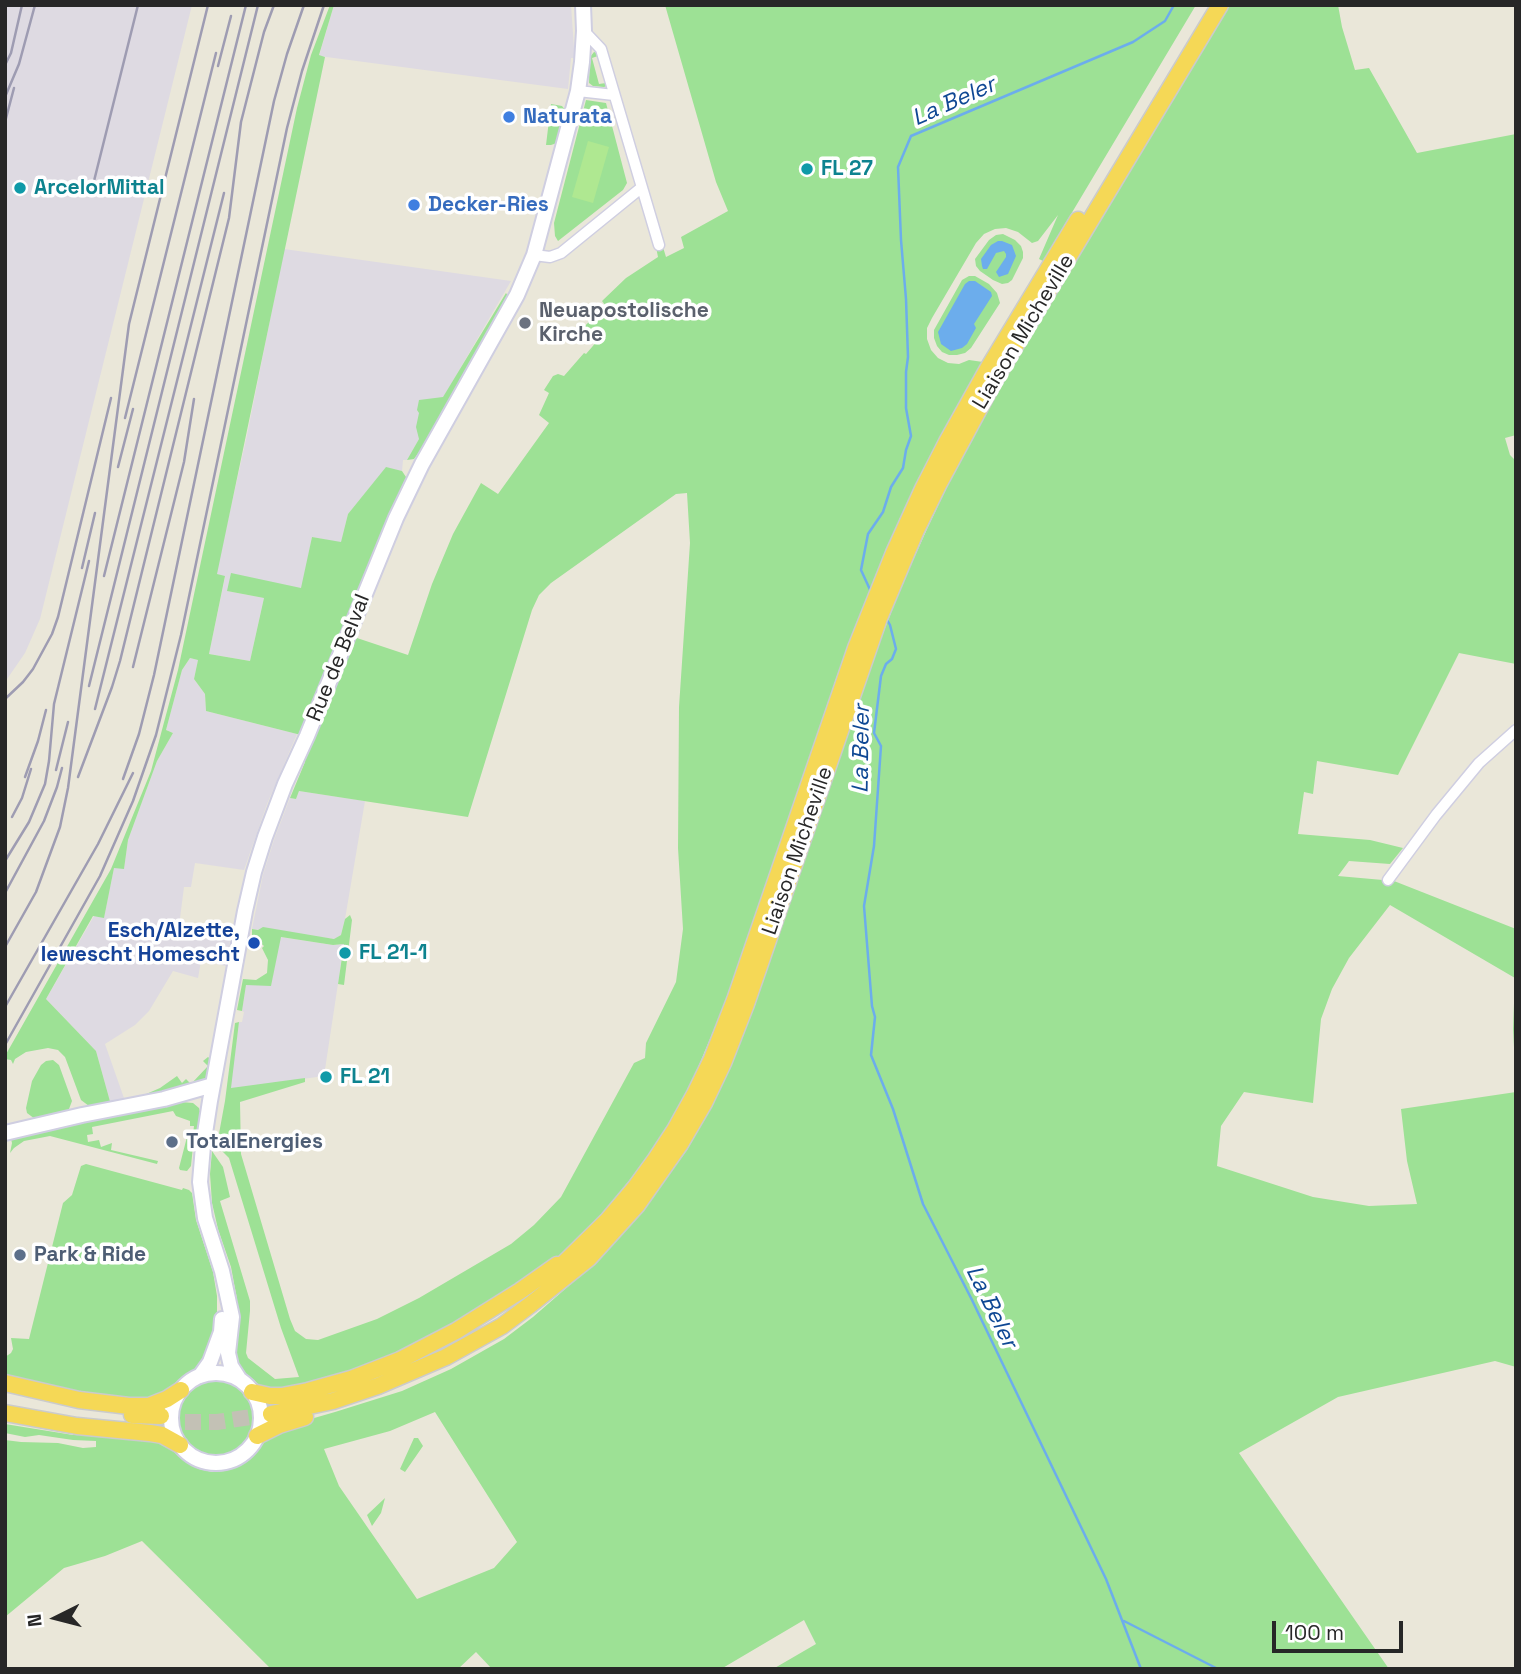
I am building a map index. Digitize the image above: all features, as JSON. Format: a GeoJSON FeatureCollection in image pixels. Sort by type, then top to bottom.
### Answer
{"type":"FeatureCollection","features":[{"type":"Feature","properties":{"kind":"highway","name":"Liaison Micheville"},"geometry":{"type":"LineString","coordinates":[[270,1411],[307,1407],[400,1378],[446,1357],[502,1326],[530,1305],[637,1205],[680,1144],[723,1063],[746,1003],[878,606],[923,489],[989,367],[1207,5]]}},
{"type":"Feature","properties":{"kind":"highway","name":"Liaison Micheville"},"geometry":{"type":"LineString","coordinates":[[878,606],[938,485],[995,379],[1220,5]]}},
{"type":"Feature","properties":{"kind":"highway"},"geometry":{"type":"LineString","coordinates":[[253,1392],[282,1396],[308,1391],[351,1379],[400,1360],[456,1331],[584,1253]]}},
{"type":"Feature","properties":{"kind":"highway"},"geometry":{"type":"LineString","coordinates":[[257,1436],[289,1422],[401,1388],[469,1356],[503,1336],[563,1288],[584,1253]]}},
{"type":"Feature","properties":{"kind":"highway"},"geometry":{"type":"LineString","coordinates":[[5,1383],[79,1400],[129,1406],[149,1406],[181,1390]]}},
{"type":"Feature","properties":{"kind":"highway"},"geometry":{"type":"LineString","coordinates":[[5,1394],[83,1410],[161,1419],[129,1421],[82,1416],[5,1401]]}},
{"type":"Feature","properties":{"kind":"highway"},"geometry":{"type":"LineString","coordinates":[[5,1413],[77,1426],[162,1435],[180,1444]]}},
{"type":"Feature","properties":{"kind":"main road","name":"Rue de Belval"},"geometry":{"type":"LineString","coordinates":[[240,1380],[231,1366],[228,1353],[232,1317],[222,1271],[210,1236],[200,1182],[213,1085],[254,872],[285,784],[401,507],[422,464],[520,290],[534,255],[578,90],[584,32],[583,5]]}},
{"type":"Feature","properties":{"kind":"main road"},"geometry":{"type":"LineString","coordinates":[[5,1133],[164,1099],[213,1085]]}},
{"type":"Feature","properties":{"kind":"main road"},"geometry":{"type":"LineString","coordinates":[[164,1099],[211,1101]]}},
{"type":"Feature","properties":{"kind":"main road"},"geometry":{"type":"LineString","coordinates":[[193,1100],[203,1109],[207,1123]]}},
{"type":"Feature","properties":{"kind":"main road"},"geometry":{"type":"LineString","coordinates":[[200,1376],[210,1362],[220,1332],[226,1290]]}},
{"type":"Feature","properties":{"kind":"main road"},"geometry":{"type":"LineString","coordinates":[[220,1373],[240,1380],[253,1392],[261,1413],[261,1425],[251,1446],[243,1454],[221,1463],[209,1462],[188,1453],[180,1444],[174,1434],[172,1411],[181,1390],[190,1382],[200,1376],[220,1373]]}},
{"type":"Feature","properties":{"kind":"street"},"geometry":{"type":"LineString","coordinates":[[584,32],[601,49],[659,246]]}},
{"type":"Feature","properties":{"kind":"street"},"geometry":{"type":"LineString","coordinates":[[578,90],[614,94]]}},
{"type":"Feature","properties":{"kind":"street"},"geometry":{"type":"LineString","coordinates":[[534,255],[550,257],[561,253],[641,188]]}},
{"type":"Feature","properties":{"kind":"street"},"geometry":{"type":"LineString","coordinates":[[1388,880],[1479,763],[1516,730]]}},
{"type":"Feature","properties":{"kind":"shaded area"},"geometry":{"type":"Polygon","coordinates":[[[5,5],[192,5],[40,619],[25,653],[5,682],[5,5]]]}},
{"type":"Feature","properties":{"kind":"shaded area"},"geometry":{"type":"Polygon","coordinates":[[[334,5],[571,5],[574,58],[571,58],[568,89],[319,56],[334,5]]]}},
{"type":"Feature","properties":{"kind":"shaded area"},"geometry":{"type":"Polygon","coordinates":[[[284,249],[511,281],[407,460],[403,460],[402,471],[386,468],[348,514],[341,543],[312,537],[302,588],[227,591],[264,598],[250,661],[209,654],[225,577],[216,574],[284,249]]]}},
{"type":"Feature","properties":{"kind":"shaded area"},"geometry":{"type":"Polygon","coordinates":[[[190,658],[198,660],[194,679],[205,694],[206,711],[297,734],[267,804],[244,870],[195,863],[191,887],[184,887],[179,926],[231,934],[226,966],[201,961],[198,978],[173,971],[149,1011],[135,1025],[105,1044],[125,1101],[111,1105],[96,1051],[46,999],[94,916],[104,917],[114,868],[124,868],[128,840],[157,761],[173,733],[166,730],[182,670],[190,658]]]}},
{"type":"Feature","properties":{"kind":"shaded area"},"geometry":{"type":"Polygon","coordinates":[[[299,791],[365,801],[345,919],[341,935],[335,939],[252,929],[263,875],[274,840],[290,798],[296,799],[299,791]]]}},
{"type":"Feature","properties":{"kind":"shaded area"},"geometry":{"type":"Polygon","coordinates":[[[280,937],[333,945],[344,944],[324,1076],[230,1089],[239,1022],[242,1022],[244,1012],[246,985],[271,985],[280,937]]]}},
{"type":"Feature","properties":{"kind":"green space"},"geometry":{"type":"Polygon","coordinates":[[[330,5],[334,5],[319,55],[325,57],[217,574],[225,576],[209,654],[250,661],[264,598],[227,591],[231,573],[301,588],[312,537],[341,542],[348,514],[386,467],[402,471],[408,480],[404,482],[365,573],[301,735],[206,711],[205,694],[194,679],[198,660],[190,658],[182,670],[166,730],[173,733],[157,761],[128,840],[124,869],[114,868],[104,918],[93,916],[46,999],[96,1051],[111,1105],[89,1106],[81,1100],[65,1057],[58,1050],[48,1048],[26,1052],[15,1059],[13,1064],[11,1060],[5,1059],[5,1056],[111,869],[151,771],[178,670],[297,108],[311,55],[330,5]]]}},
{"type":"Feature","properties":{"kind":"green space"},"geometry":{"type":"Polygon","coordinates":[[[665,5],[1196,5],[1043,261],[1039,259],[1058,215],[1038,241],[1032,243],[1018,232],[1006,228],[984,234],[976,243],[927,328],[931,350],[938,358],[959,364],[969,360],[983,362],[900,518],[874,579],[837,676],[728,996],[689,1089],[652,1152],[605,1211],[574,1244],[550,1265],[454,1328],[328,1383],[264,1391],[242,1371],[232,1357],[237,1299],[231,1267],[212,1203],[212,1151],[223,1167],[230,1197],[220,1201],[250,1301],[246,1353],[248,1358],[275,1379],[299,1377],[281,1328],[229,1158],[213,1142],[218,1139],[235,1023],[239,1022],[231,1088],[305,1078],[305,1082],[240,1102],[241,1154],[290,1319],[295,1331],[306,1339],[318,1340],[377,1319],[419,1298],[511,1244],[534,1225],[561,1197],[634,1063],[645,1058],[646,1043],[676,982],[683,929],[678,848],[679,707],[690,543],[687,493],[676,494],[551,583],[539,595],[468,817],[299,791],[296,799],[290,798],[305,762],[301,760],[350,645],[357,638],[408,655],[432,584],[453,534],[481,483],[498,494],[549,423],[539,415],[549,393],[544,390],[553,376],[564,376],[598,340],[584,327],[605,305],[602,301],[626,278],[658,257],[656,247],[662,244],[666,257],[684,248],[681,237],[728,211],[716,182],[665,5]]]}},
{"type":"Feature","properties":{"kind":"green space"},"geometry":{"type":"Polygon","coordinates":[[[1230,5],[1338,5],[1355,70],[1369,68],[1417,153],[1516,134],[1516,435],[1505,438],[1510,455],[1516,461],[1516,664],[1459,653],[1398,775],[1317,761],[1313,794],[1304,792],[1298,834],[1370,840],[1403,848],[1390,864],[1349,861],[1338,876],[1394,881],[1516,929],[1516,1084],[1513,1029],[1515,978],[1390,905],[1349,958],[1332,989],[1321,1019],[1313,1103],[1244,1092],[1221,1126],[1217,1166],[1313,1197],[1369,1206],[1417,1204],[1407,1161],[1401,1109],[1516,1092],[1516,1367],[1495,1361],[1338,1397],[1239,1453],[1389,1669],[773,1669],[816,1644],[804,1620],[721,1669],[492,1669],[476,1652],[458,1669],[271,1669],[142,1541],[64,1568],[5,1617],[5,1440],[58,1443],[83,1448],[96,1447],[96,1441],[39,1435],[25,1437],[5,1433],[5,1424],[73,1435],[87,1430],[170,1444],[187,1463],[199,1469],[225,1471],[248,1461],[264,1440],[290,1425],[402,1391],[451,1369],[504,1339],[595,1263],[641,1213],[687,1150],[730,1067],[755,1005],[870,667],[901,587],[963,453],[1000,385],[1230,5]],[[435,1412],[390,1431],[324,1449],[339,1486],[417,1599],[494,1568],[517,1542],[435,1412]]]}},
{"type":"Feature","properties":{"kind":"green space"},"geometry":{"type":"Polygon","coordinates":[[[594,52],[598,56],[592,58],[599,84],[606,83],[607,86],[604,87],[589,83],[590,57],[594,52]]]}},
{"type":"Feature","properties":{"kind":"green space"},"geometry":{"type":"Polygon","coordinates":[[[586,100],[606,103],[627,183],[623,190],[558,241],[554,223],[586,100]]]}},
{"type":"Feature","properties":{"kind":"green space"},"geometry":{"type":"Polygon","coordinates":[[[551,104],[562,106],[567,112],[560,142],[546,145],[551,104]]]}},
{"type":"Feature","properties":{"kind":"green space"},"geometry":{"type":"Polygon","coordinates":[[[588,141],[609,147],[593,203],[572,197],[588,141]]]}},
{"type":"Feature","properties":{"kind":"green space"},"geometry":{"type":"Polygon","coordinates":[[[1003,234],[1021,246],[1023,258],[1012,280],[1002,284],[980,271],[975,259],[989,240],[1003,234]]]}},
{"type":"Feature","properties":{"kind":"green space"},"geometry":{"type":"Polygon","coordinates":[[[975,276],[989,284],[997,293],[1000,303],[971,348],[965,353],[949,355],[937,346],[934,330],[962,280],[975,276]]]}},
{"type":"Feature","properties":{"kind":"green space"},"geometry":{"type":"Polygon","coordinates":[[[506,293],[506,307],[433,433],[414,459],[407,460],[419,439],[416,427],[419,400],[443,397],[506,293]]]}},
{"type":"Feature","properties":{"kind":"green space"},"geometry":{"type":"Polygon","coordinates":[[[350,915],[352,920],[344,985],[338,984],[344,944],[333,945],[281,937],[271,986],[246,985],[242,1011],[237,1010],[243,979],[256,980],[267,973],[268,960],[262,948],[264,946],[252,935],[252,929],[263,927],[334,939],[341,935],[345,919],[350,915]]]}},
{"type":"Feature","properties":{"kind":"green space"},"geometry":{"type":"Polygon","coordinates":[[[208,1057],[213,1061],[210,1073],[206,1080],[196,1086],[137,1098],[160,1088],[177,1076],[182,1083],[186,1079],[191,1084],[208,1066],[203,1061],[208,1057]]]}},
{"type":"Feature","properties":{"kind":"green space"},"geometry":{"type":"Polygon","coordinates":[[[53,1060],[59,1065],[72,1101],[63,1114],[35,1119],[27,1113],[26,1108],[32,1081],[41,1065],[53,1060]]]}},
{"type":"Feature","properties":{"kind":"green space"},"geometry":{"type":"Polygon","coordinates":[[[181,1102],[193,1103],[199,1108],[201,1115],[199,1141],[193,1146],[191,1166],[187,1171],[179,1168],[188,1133],[193,1134],[194,1126],[190,1126],[190,1121],[176,1116],[173,1111],[92,1127],[93,1134],[87,1135],[88,1142],[99,1140],[101,1147],[112,1143],[111,1150],[158,1161],[157,1164],[50,1136],[24,1141],[10,1153],[10,1135],[181,1102]]]}},
{"type":"Feature","properties":{"kind":"green space"},"geometry":{"type":"Polygon","coordinates":[[[86,1164],[182,1190],[183,1188],[192,1193],[196,1220],[213,1272],[217,1320],[205,1361],[162,1397],[130,1402],[5,1378],[5,1357],[13,1349],[11,1338],[29,1339],[63,1203],[72,1195],[81,1166],[86,1164]]]}},
{"type":"Feature","properties":{"kind":"green space"},"geometry":{"type":"Polygon","coordinates":[[[216,1381],[230,1384],[242,1392],[250,1404],[253,1418],[250,1432],[242,1444],[230,1452],[216,1455],[202,1452],[190,1444],[182,1432],[179,1418],[182,1404],[190,1392],[202,1384],[216,1381]]]}},
{"type":"Feature","properties":{"kind":"green space"},"geometry":{"type":"Polygon","coordinates":[[[414,1438],[418,1438],[423,1446],[405,1472],[400,1469],[414,1438]]]}},
{"type":"Feature","properties":{"kind":"green space"},"geometry":{"type":"Polygon","coordinates":[[[385,1498],[381,1513],[372,1526],[367,1515],[385,1498]]]}},
{"type":"Feature","properties":{"kind":"water"},"geometry":{"type":"Polygon","coordinates":[[[998,241],[1012,245],[1016,256],[1008,274],[999,277],[996,272],[1006,257],[1004,251],[996,253],[987,269],[983,269],[981,259],[991,245],[998,241]]]}},
{"type":"Feature","properties":{"kind":"water"},"geometry":{"type":"Polygon","coordinates":[[[969,281],[975,281],[991,292],[992,296],[974,324],[976,328],[967,344],[951,351],[941,344],[938,332],[969,281]]]}},
{"type":"Feature","properties":{"kind":"waterway","name":"La Beler"},"geometry":{"type":"LineString","coordinates":[[872,594],[861,570],[868,534],[883,512],[891,487],[903,468],[911,436],[906,408],[908,357],[898,167],[911,136],[1133,42],[1165,21],[1174,5]]}},
{"type":"Feature","properties":{"kind":"waterway","name":"La Beler"},"geometry":{"type":"LineString","coordinates":[[886,618],[896,649],[881,676],[874,733],[881,746],[874,846],[864,906],[875,1017],[871,1055],[893,1109],[923,1204],[1106,1579],[1141,1669]]}},
{"type":"Feature","properties":{"kind":"waterway"},"geometry":{"type":"LineString","coordinates":[[1124,1621],[1218,1669]]}},
{"type":"Feature","properties":{"kind":"tunnel"},"geometry":{"type":"LineString","coordinates":[[161,1422],[217,1422],[271,1414]]}},
{"type":"Feature","properties":{"kind":"railway"},"geometry":{"type":"LineString","coordinates":[[5,65],[11,53],[22,5]]}},
{"type":"Feature","properties":{"kind":"railway"},"geometry":{"type":"LineString","coordinates":[[5,97],[19,64],[35,5]]}},
{"type":"Feature","properties":{"kind":"railway"},"geometry":{"type":"LineString","coordinates":[[93,185],[138,5]]}},
{"type":"Feature","properties":{"kind":"railway"},"geometry":{"type":"LineString","coordinates":[[5,947],[36,892],[60,827],[68,788],[129,324],[208,5]]}},
{"type":"Feature","properties":{"kind":"railway"},"geometry":{"type":"LineString","coordinates":[[104,576],[246,5]]}},
{"type":"Feature","properties":{"kind":"railway"},"geometry":{"type":"LineString","coordinates":[[89,686],[258,5]]}},
{"type":"Feature","properties":{"kind":"railway"},"geometry":{"type":"LineString","coordinates":[[78,777],[120,661],[229,218],[241,122],[264,32],[274,5]]}},
{"type":"Feature","properties":{"kind":"railway"},"geometry":{"type":"LineString","coordinates":[[123,779],[139,734],[154,675],[274,101],[304,5]]}},
{"type":"Feature","properties":{"kind":"railway"},"geometry":{"type":"LineString","coordinates":[[5,1045],[100,876],[133,801],[156,735],[181,635],[287,128],[324,5]]}},
{"type":"Feature","properties":{"kind":"railway"},"geometry":{"type":"LineString","coordinates":[[218,66],[231,16]]}},
{"type":"Feature","properties":{"kind":"railway"},"geometry":{"type":"LineString","coordinates":[[125,418],[216,53]]}},
{"type":"Feature","properties":{"kind":"railway"},"geometry":{"type":"LineString","coordinates":[[5,122],[14,88]]}},
{"type":"Feature","properties":{"kind":"railway"},"geometry":{"type":"LineString","coordinates":[[95,709],[224,193]]}},
{"type":"Feature","properties":{"kind":"railway"},"geometry":{"type":"LineString","coordinates":[[5,699],[33,669],[58,617],[111,398]]}},
{"type":"Feature","properties":{"kind":"railway"},"geometry":{"type":"LineString","coordinates":[[133,667],[184,462],[194,399]]}},
{"type":"Feature","properties":{"kind":"railway"},"geometry":{"type":"LineString","coordinates":[[118,467],[133,409]]}},
{"type":"Feature","properties":{"kind":"railway"},"geometry":{"type":"LineString","coordinates":[[82,568],[95,513]]}},
{"type":"Feature","properties":{"kind":"railway"},"geometry":{"type":"LineString","coordinates":[[5,861],[29,822],[45,784],[54,704],[89,561]]}},
{"type":"Feature","properties":{"kind":"railway"},"geometry":{"type":"LineString","coordinates":[[25,777],[46,710]]}},
{"type":"Feature","properties":{"kind":"railway"},"geometry":{"type":"LineString","coordinates":[[56,770],[68,722]]}},
{"type":"Feature","properties":{"kind":"railway"},"geometry":{"type":"LineString","coordinates":[[5,893],[44,821],[62,768]]}},
{"type":"Feature","properties":{"kind":"railway"},"geometry":{"type":"LineString","coordinates":[[12,817],[22,798],[31,769]]}},
{"type":"Feature","properties":{"kind":"railway"},"geometry":{"type":"LineString","coordinates":[[5,1007],[98,844],[133,773]]}},
{"type":"Feature","properties":{"kind":"place","name":"Naturata"},"geometry":{"type":"Point","coordinates":[509,117]}},
{"type":"Feature","properties":{"kind":"place","name":"FL 27"},"geometry":{"type":"Point","coordinates":[807,169]}},
{"type":"Feature","properties":{"kind":"place","name":"ArcelorMittal"},"geometry":{"type":"Point","coordinates":[20,188]}},
{"type":"Feature","properties":{"kind":"place","name":"Decker-Ries"},"geometry":{"type":"Point","coordinates":[414,205]}},
{"type":"Feature","properties":{"kind":"place","name":"Neuapostolische Kirche"},"geometry":{"type":"Point","coordinates":[525,323]}},
{"type":"Feature","properties":{"kind":"place","name":"Esch/Alzette, Iewescht Homescht"},"geometry":{"type":"Point","coordinates":[254,943]}},
{"type":"Feature","properties":{"kind":"place","name":"FL 21-1"},"geometry":{"type":"Point","coordinates":[345,953]}},
{"type":"Feature","properties":{"kind":"place","name":"FL 21"},"geometry":{"type":"Point","coordinates":[326,1077]}},
{"type":"Feature","properties":{"kind":"place","name":"TotalEnergies"},"geometry":{"type":"Point","coordinates":[172,1142]}},
{"type":"Feature","properties":{"kind":"place","name":"Park & Ride"},"geometry":{"type":"Point","coordinates":[20,1255]}}]}
